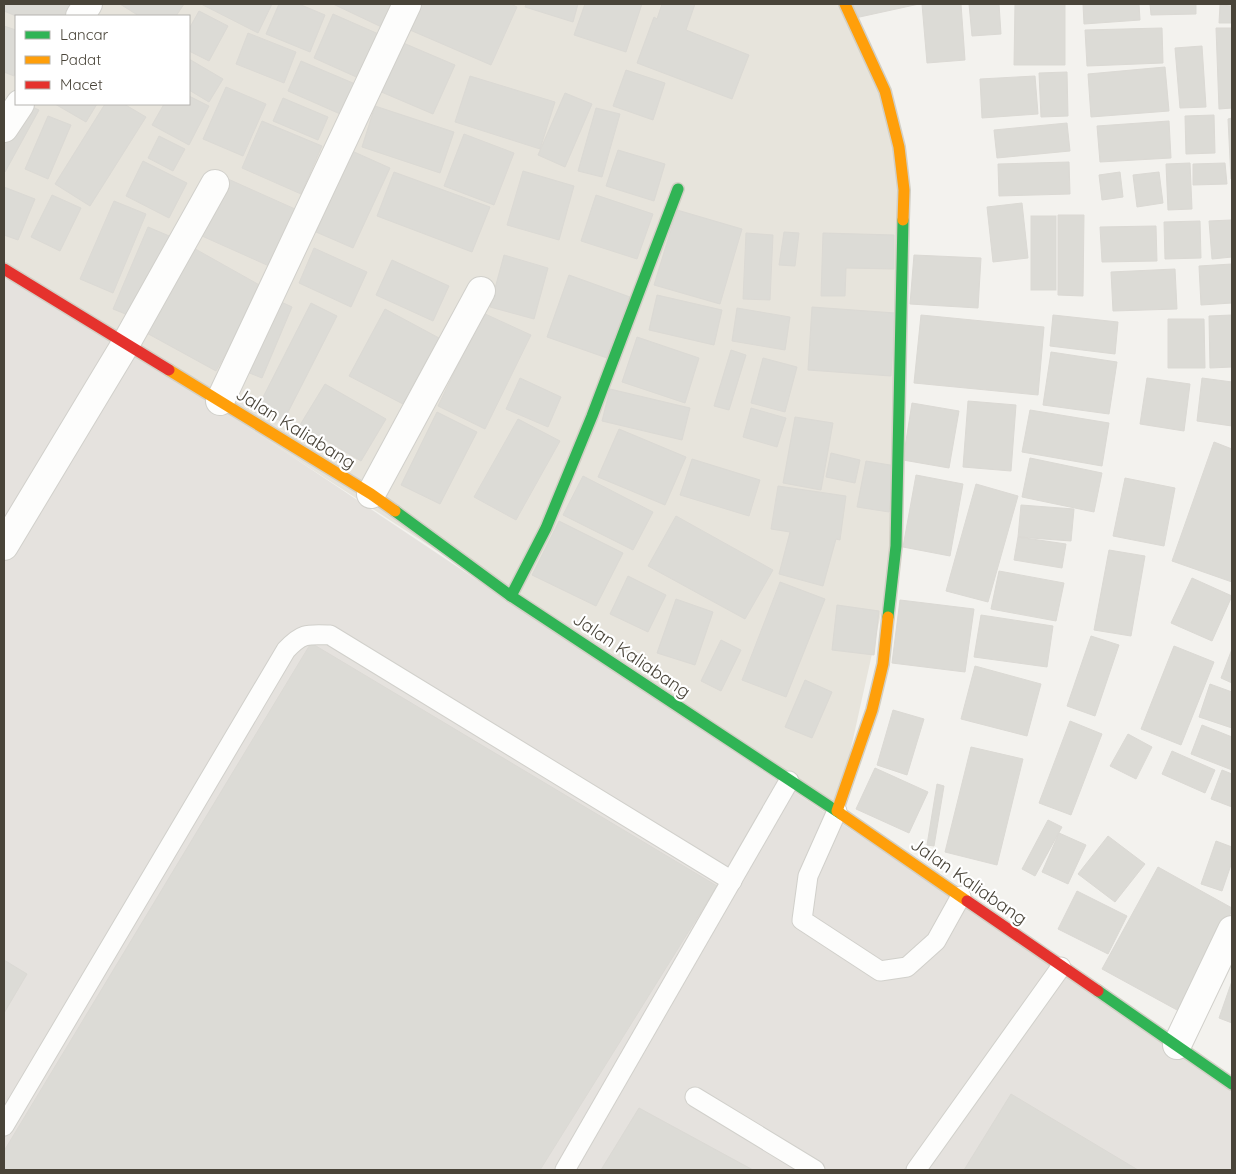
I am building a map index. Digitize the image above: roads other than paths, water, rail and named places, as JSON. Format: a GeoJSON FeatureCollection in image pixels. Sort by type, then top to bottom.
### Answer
{"type":"FeatureCollection","features":[{"type":"Feature","properties":{"kind":"main road"},"geometry":{"type":"LineString","coordinates":[[837,812],[858,756],[872,710],[884,654],[896,546],[904,190],[899,147],[885,91],[845,4]]}},
{"type":"Feature","properties":{"kind":"main road"},"geometry":{"type":"LineString","coordinates":[[511,596],[550,519],[592,416],[678,189]]}},
{"type":"Feature","properties":{"kind":"main road","name":"Jalan Kaliabang"},"geometry":{"type":"LineString","coordinates":[[4,269],[370,494],[511,596],[837,812],[1232,1084]]}},
{"type":"Feature","properties":{"kind":"street"},"geometry":{"type":"LineString","coordinates":[[81,15],[88,4]]}},
{"type":"Feature","properties":{"kind":"street"},"geometry":{"type":"LineString","coordinates":[[220,402],[407,4]]}},
{"type":"Feature","properties":{"kind":"street"},"geometry":{"type":"LineString","coordinates":[[4,128],[19,105]]}},
{"type":"Feature","properties":{"kind":"street"},"geometry":{"type":"LineString","coordinates":[[4,546],[125,345],[215,184]]}},
{"type":"Feature","properties":{"kind":"street"},"geometry":{"type":"LineString","coordinates":[[370,494],[481,291]]}},
{"type":"Feature","properties":{"kind":"street"},"geometry":{"type":"LineString","coordinates":[[1178,1045],[1232,930]]}},
{"type":"Feature","properties":{"kind":"lane"},"geometry":{"type":"LineString","coordinates":[[4,1126],[286,650],[297,639],[310,634],[330,635],[732,881]]}},
{"type":"Feature","properties":{"kind":"lane"},"geometry":{"type":"LineString","coordinates":[[565,1170],[789,781]]}},
{"type":"Feature","properties":{"kind":"lane"},"geometry":{"type":"LineString","coordinates":[[837,812],[808,876],[802,920],[880,971],[907,967],[936,941],[961,896]]}},
{"type":"Feature","properties":{"kind":"lane"},"geometry":{"type":"LineString","coordinates":[[916,1170],[1060,967]]}},
{"type":"Feature","properties":{"kind":"lane"},"geometry":{"type":"LineString","coordinates":[[695,1097],[815,1170]]}}]}
